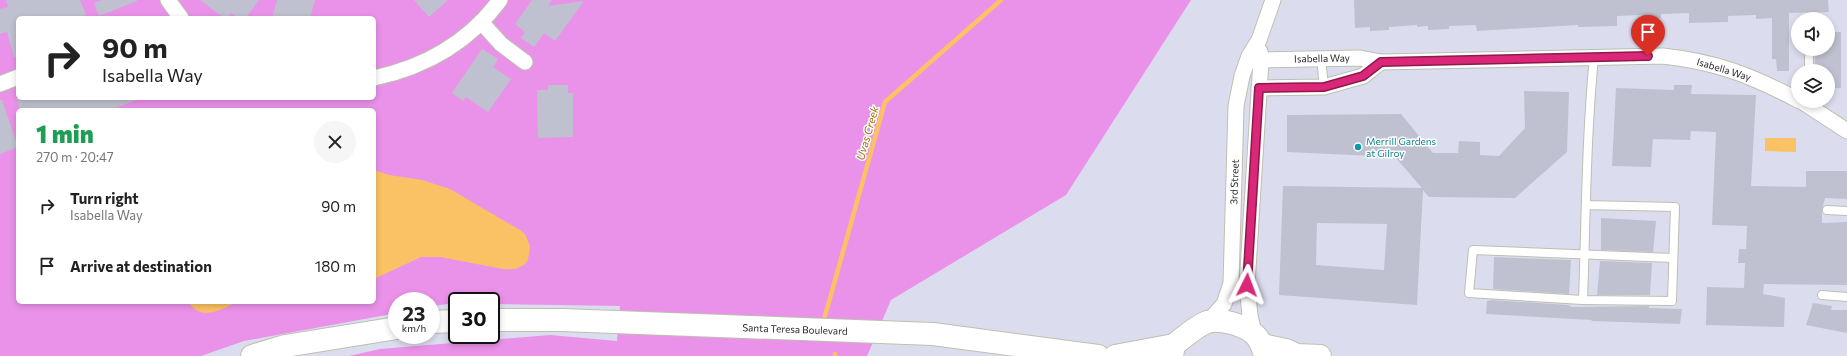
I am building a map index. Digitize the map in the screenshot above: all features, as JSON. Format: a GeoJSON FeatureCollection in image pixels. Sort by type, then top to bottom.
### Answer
{"type":"FeatureCollection","features":[{"type":"Feature","properties":{"kind":"main road","name":"Santa Teresa Boulevard"},"geometry":{"type":"LineString","coordinates":[[500,320],[562,320],[933,334],[1098,356]]}},
{"type":"Feature","properties":{"kind":"main road"},"geometry":{"type":"LineString","coordinates":[[1115,356],[1173,351],[1194,330],[1208,322],[1223,321],[1231,323],[1260,345],[1286,350],[1297,355],[1320,356]]}},
{"type":"Feature","properties":{"kind":"main road"},"geometry":{"type":"LineString","coordinates":[[252,356],[285,346],[388,329]]}},
{"type":"Feature","properties":{"kind":"street"},"geometry":{"type":"LineString","coordinates":[[168,0],[179,16]]}},
{"type":"Feature","properties":{"kind":"street"},"geometry":{"type":"LineString","coordinates":[[376,77],[406,69],[445,52],[482,22],[500,0]]}},
{"type":"Feature","properties":{"kind":"street","name":"3rd Street"},"geometry":{"type":"LineString","coordinates":[[1208,322],[1224,304],[1230,283],[1236,106],[1242,76],[1249,56],[1259,40],[1273,0]]}},
{"type":"Feature","properties":{"kind":"street"},"geometry":{"type":"LineString","coordinates":[[482,22],[501,44],[525,62]]}},
{"type":"Feature","properties":{"kind":"street","name":"3rd Street"},"geometry":{"type":"LineString","coordinates":[[1259,40],[1261,60],[1247,285],[1250,316],[1260,345]]}},
{"type":"Feature","properties":{"kind":"street","name":"Isabella Way"},"geometry":{"type":"LineString","coordinates":[[1261,60],[1360,58],[1381,62],[1663,56],[1710,63],[1760,80],[1791,96]]}},
{"type":"Feature","properties":{"kind":"street"},"geometry":{"type":"LineString","coordinates":[[1259,88],[1324,87],[1363,76],[1381,62]]}},
{"type":"Feature","properties":{"kind":"street"},"geometry":{"type":"LineString","coordinates":[[0,84],[16,78]]}},
{"type":"Feature","properties":{"kind":"street","name":"Isabella Way"},"geometry":{"type":"LineString","coordinates":[[1811,108],[1847,131]]}},
{"type":"Feature","properties":{"kind":"lane"},"geometry":{"type":"LineString","coordinates":[[1583,300],[1586,205],[1594,57]]}},
{"type":"Feature","properties":{"kind":"lane"},"geometry":{"type":"LineString","coordinates":[[1810,57],[1810,64]]}},
{"type":"Feature","properties":{"kind":"lane"},"geometry":{"type":"LineString","coordinates":[[1321,58],[1324,87]]}},
{"type":"Feature","properties":{"kind":"lane"},"geometry":{"type":"LineString","coordinates":[[1586,205],[1675,207],[1672,300],[1583,300],[1469,293],[1473,250],[1673,258]]}},
{"type":"Feature","properties":{"kind":"lane"},"geometry":{"type":"LineString","coordinates":[[1827,210],[1847,211]]}},
{"type":"Feature","properties":{"kind":"lane"},"geometry":{"type":"LineString","coordinates":[[1822,295],[1847,297]]}},
{"type":"Feature","properties":{"kind":"shaded area"},"geometry":{"type":"Polygon","coordinates":[[[0,0],[1191,0],[1066,195],[891,300],[867,356],[349,356],[380,349],[448,343],[500,344],[500,339],[550,335],[617,341],[620,306],[500,304],[500,292],[448,292],[448,304],[440,305],[440,292],[388,292],[388,315],[244,341],[201,356],[0,356],[0,0]]]}},
{"type":"Feature","properties":{"kind":"shaded area"},"geometry":{"type":"Polygon","coordinates":[[[1765,138],[1796,138],[1796,152],[1765,151],[1765,138]]]}},
{"type":"Feature","properties":{"kind":"shaded area"},"geometry":{"type":"Polygon","coordinates":[[[376,171],[389,175],[422,180],[450,189],[520,230],[525,234],[530,246],[528,260],[524,265],[515,269],[503,269],[440,257],[421,257],[376,278],[376,171]]]}},
{"type":"Feature","properties":{"kind":"shaded area"},"geometry":{"type":"Polygon","coordinates":[[[190,304],[231,304],[217,311],[205,313],[193,308],[190,304]]]}},
{"type":"Feature","properties":{"kind":"building"},"geometry":{"type":"Polygon","coordinates":[[[6,0],[80,0],[86,15],[16,16],[16,57],[14,57],[7,32],[0,34],[0,9],[8,7],[6,0]]]}},
{"type":"Feature","properties":{"kind":"building"},"geometry":{"type":"Polygon","coordinates":[[[103,0],[137,1],[99,16],[94,3],[103,0]]]}},
{"type":"Feature","properties":{"kind":"building"},"geometry":{"type":"Polygon","coordinates":[[[200,0],[259,0],[247,16],[235,16],[231,13],[229,16],[221,16],[200,0]]]}},
{"type":"Feature","properties":{"kind":"building"},"geometry":{"type":"Polygon","coordinates":[[[277,0],[315,0],[311,16],[273,16],[277,0]]]}},
{"type":"Feature","properties":{"kind":"building"},"geometry":{"type":"Polygon","coordinates":[[[414,0],[448,0],[429,17],[414,0]]]}},
{"type":"Feature","properties":{"kind":"building"},"geometry":{"type":"Polygon","coordinates":[[[532,0],[552,0],[548,6],[584,1],[555,41],[544,33],[534,47],[521,38],[525,32],[515,24],[532,0]]]}},
{"type":"Feature","properties":{"kind":"building"},"geometry":{"type":"Polygon","coordinates":[[[1354,0],[1828,0],[1829,12],[1789,13],[1789,71],[1777,71],[1776,59],[1772,59],[1772,18],[1756,19],[1756,15],[1728,16],[1728,22],[1689,23],[1689,13],[1661,14],[1661,18],[1642,19],[1642,15],[1617,16],[1617,26],[1578,27],[1578,25],[1477,31],[1476,25],[1449,26],[1449,29],[1428,30],[1428,26],[1417,27],[1417,25],[1389,27],[1389,30],[1370,31],[1370,27],[1355,28],[1354,0]]]}},
{"type":"Feature","properties":{"kind":"building"},"geometry":{"type":"Polygon","coordinates":[[[1835,32],[1841,32],[1841,88],[1835,88],[1835,64],[1815,64],[1815,56],[1835,56],[1835,32]]]}},
{"type":"Feature","properties":{"kind":"building"},"geometry":{"type":"Polygon","coordinates":[[[482,49],[498,59],[493,67],[511,79],[488,112],[466,97],[463,101],[452,93],[482,49]]]}},
{"type":"Feature","properties":{"kind":"building"},"geometry":{"type":"Polygon","coordinates":[[[548,85],[568,85],[568,93],[573,93],[573,137],[538,138],[537,90],[548,90],[548,85]]]}},
{"type":"Feature","properties":{"kind":"building"},"geometry":{"type":"Polygon","coordinates":[[[1674,85],[1692,85],[1691,94],[1756,95],[1751,186],[1806,187],[1806,171],[1847,171],[1847,199],[1825,198],[1822,210],[1822,223],[1847,222],[1847,285],[1764,284],[1763,294],[1785,298],[1784,327],[1706,325],[1707,287],[1744,288],[1745,263],[1738,263],[1739,249],[1746,249],[1747,226],[1712,225],[1716,132],[1691,131],[1690,140],[1653,139],[1651,167],[1612,166],[1616,88],[1674,90],[1674,85]]]}},
{"type":"Feature","properties":{"kind":"building"},"geometry":{"type":"Polygon","coordinates":[[[1524,91],[1569,92],[1567,152],[1515,198],[1429,197],[1423,190],[1417,305],[1279,295],[1283,186],[1422,188],[1395,157],[1287,152],[1287,115],[1401,114],[1433,153],[1458,153],[1459,141],[1480,142],[1480,155],[1499,156],[1525,128],[1524,91]],[[1317,223],[1316,265],[1384,270],[1387,224],[1317,223]]]}},
{"type":"Feature","properties":{"kind":"building"},"geometry":{"type":"Polygon","coordinates":[[[0,100],[2,100],[16,141],[16,148],[0,154],[0,100]]]}},
{"type":"Feature","properties":{"kind":"building"},"geometry":{"type":"Polygon","coordinates":[[[17,100],[136,100],[115,108],[19,108],[17,100]]]}},
{"type":"Feature","properties":{"kind":"building"},"geometry":{"type":"Polygon","coordinates":[[[1601,218],[1656,221],[1653,252],[1601,250],[1601,218]]]}},
{"type":"Feature","properties":{"kind":"building"},"geometry":{"type":"Polygon","coordinates":[[[1494,257],[1571,260],[1569,294],[1493,289],[1494,257]]]}},
{"type":"Feature","properties":{"kind":"building"},"geometry":{"type":"Polygon","coordinates":[[[1600,261],[1652,263],[1650,295],[1597,295],[1600,261]]]}},
{"type":"Feature","properties":{"kind":"building"},"geometry":{"type":"Polygon","coordinates":[[[1492,300],[1568,305],[1572,307],[1649,306],[1649,308],[1682,309],[1680,324],[1591,321],[1592,320],[1486,314],[1487,301],[1492,300]]]}},
{"type":"Feature","properties":{"kind":"building"},"geometry":{"type":"Polygon","coordinates":[[[1813,303],[1832,306],[1831,310],[1847,310],[1847,333],[1806,325],[1813,303]]]}},
{"type":"Feature","properties":{"kind":"waterway","name":"Uvas Creek"},"geometry":{"type":"LineString","coordinates":[[825,316],[885,102],[1001,0]]}},
{"type":"Feature","properties":{"kind":"place","name":"Merrill Gardens at Gilroy"},"geometry":{"type":"Point","coordinates":[1358,147]}},
{"type":"Feature","properties":{"kind":"route"},"geometry":{"type":"LineString","coordinates":[[1247,285],[1259,88],[1324,87],[1363,76],[1381,62],[1401,60],[1489,60],[1648,56]]}}]}
